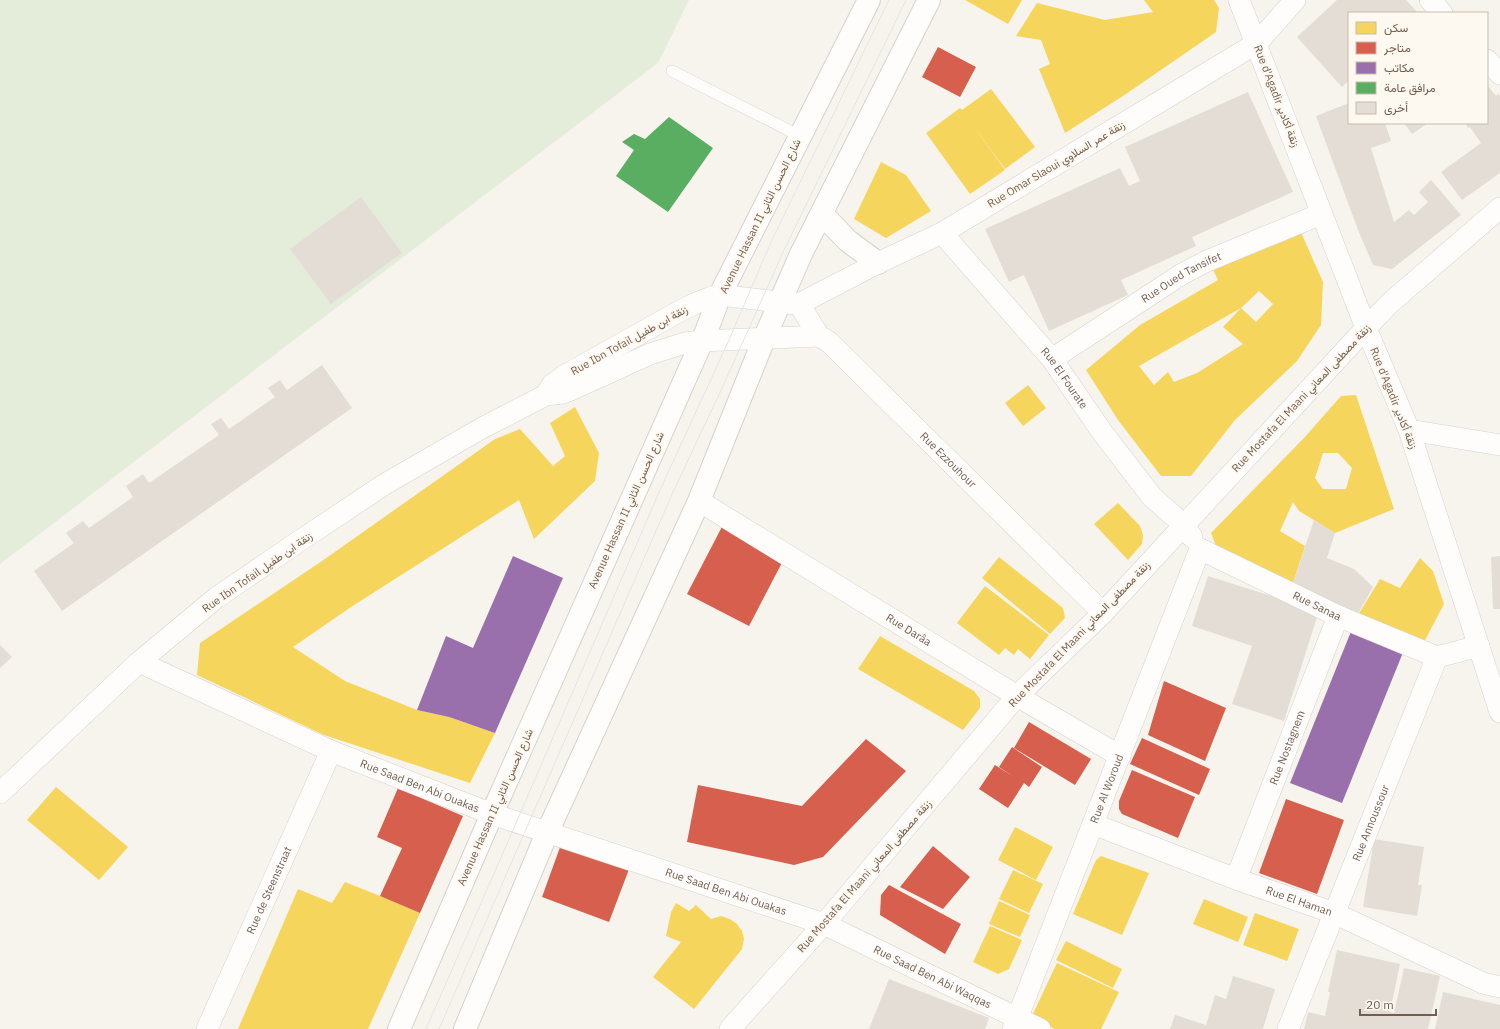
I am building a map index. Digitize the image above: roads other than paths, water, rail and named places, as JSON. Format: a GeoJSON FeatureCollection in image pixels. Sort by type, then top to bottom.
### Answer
{"type":"FeatureCollection","features":[{"type":"Feature","properties":{"kind":"main road","name":"Avenue Hassan II شارع الحسن الثاني"},"geometry":{"type":"LineString","coordinates":[[399,1029],[720,295],[752,235],[869,0]]}},
{"type":"Feature","properties":{"kind":"main road"},"geometry":{"type":"LineString","coordinates":[[465,1029],[547,833],[699,501],[764,339],[790,303],[801,254],[929,0]]}},
{"type":"Feature","properties":{"kind":"main road"},"geometry":{"type":"LineString","coordinates":[[822,214],[848,241],[878,263]]}},
{"type":"Feature","properties":{"kind":"street","name":"Rue d'Agadir زنقة أكادير"},"geometry":{"type":"LineString","coordinates":[[1240,0],[1321,214],[1366,328],[1409,430],[1500,712]]}},
{"type":"Feature","properties":{"kind":"street","name":"Rue Omar Slaoui زنقة عمر السلاوي"},"geometry":{"type":"LineString","coordinates":[[790,303],[942,233],[1257,43],[1295,0]]}},
{"type":"Feature","properties":{"kind":"street"},"geometry":{"type":"LineString","coordinates":[[1430,0],[1441,12]]}},
{"type":"Feature","properties":{"kind":"street"},"geometry":{"type":"LineString","coordinates":[[1488,61],[1500,74]]}},
{"type":"Feature","properties":{"kind":"street","name":"Rue Mostafa El Maani زنقة مصطفى المعاني"},"geometry":{"type":"LineString","coordinates":[[730,1029],[824,924],[1017,696],[1103,612],[1390,303],[1500,208]]}},
{"type":"Feature","properties":{"kind":"street","name":"Rue Oued Tansifet"},"geometry":{"type":"LineString","coordinates":[[1052,359],[1207,261],[1321,214]]}},
{"type":"Feature","properties":{"kind":"street","name":"Rue El Fourate"},"geometry":{"type":"LineString","coordinates":[[942,233],[1052,359],[1102,432],[1152,497],[1184,525],[1200,549]]}},
{"type":"Feature","properties":{"kind":"street"},"geometry":{"type":"LineString","coordinates":[[720,295],[790,303]]}},
{"type":"Feature","properties":{"kind":"street","name":"Rue Ibn Tofail زنقة ابن طفيل"},"geometry":{"type":"LineString","coordinates":[[546,395],[557,381],[606,352],[694,304],[720,295]]}},
{"type":"Feature","properties":{"kind":"street","name":"Rue Ezzouhour"},"geometry":{"type":"LineString","coordinates":[[790,303],[819,336],[829,342],[1103,612]]}},
{"type":"Feature","properties":{"kind":"street","name":"Rue Ibn Tofail زنقة ابن طفيل"},"geometry":{"type":"LineString","coordinates":[[0,793],[139,662],[216,598],[379,489],[482,428],[546,395],[563,393],[660,351],[685,344],[701,341],[819,336]]}},
{"type":"Feature","properties":{"kind":"street"},"geometry":{"type":"LineString","coordinates":[[1409,430],[1500,445]]}},
{"type":"Feature","properties":{"kind":"street","name":"Rue Darâa"},"geometry":{"type":"LineString","coordinates":[[699,501],[1017,696],[1120,756]]}},
{"type":"Feature","properties":{"kind":"street","name":"Rue Sanaa"},"geometry":{"type":"LineString","coordinates":[[1200,549],[1338,616],[1437,657]]}},
{"type":"Feature","properties":{"kind":"street","name":"Rue Al Woroud"},"geometry":{"type":"LineString","coordinates":[[1016,1024],[1200,549]]}},
{"type":"Feature","properties":{"kind":"street","name":"Rue Nostagnem"},"geometry":{"type":"LineString","coordinates":[[1236,879],[1338,616]]}},
{"type":"Feature","properties":{"kind":"street"},"geometry":{"type":"LineString","coordinates":[[1437,657],[1479,646]]}},
{"type":"Feature","properties":{"kind":"street","name":"Rue Annoussour"},"geometry":{"type":"LineString","coordinates":[[1288,1029],[1437,657]]}},
{"type":"Feature","properties":{"kind":"street","name":"Rue Saad Ben Abi Ouakas"},"geometry":{"type":"LineString","coordinates":[[139,662],[331,751],[492,814],[824,924]]}},
{"type":"Feature","properties":{"kind":"street","name":"Rue de Steenstraat"},"geometry":{"type":"LineString","coordinates":[[207,1029],[331,751]]}},
{"type":"Feature","properties":{"kind":"street","name":"Rue El Haman"},"geometry":{"type":"LineString","coordinates":[[1093,824],[1236,879],[1334,914],[1482,983],[1500,987]]}},
{"type":"Feature","properties":{"kind":"street","name":"Rue Saad Ben Abi Waqqas"},"geometry":{"type":"LineString","coordinates":[[824,924],[1016,1024],[1040,1029]]}},
{"type":"Feature","properties":{"kind":"lane"},"geometry":{"type":"LineString","coordinates":[[672,71],[800,136]]}},
{"type":"Feature","properties":{"kind":"tram line"},"geometry":{"type":"LineString","coordinates":[[426,1029],[660,490],[729,340],[771,242],[889,0]]}},
{"type":"Feature","properties":{"kind":"tram line"},"geometry":{"type":"LineString","coordinates":[[439,1029],[673,492],[723,386],[785,248],[906,0]]}}]}
